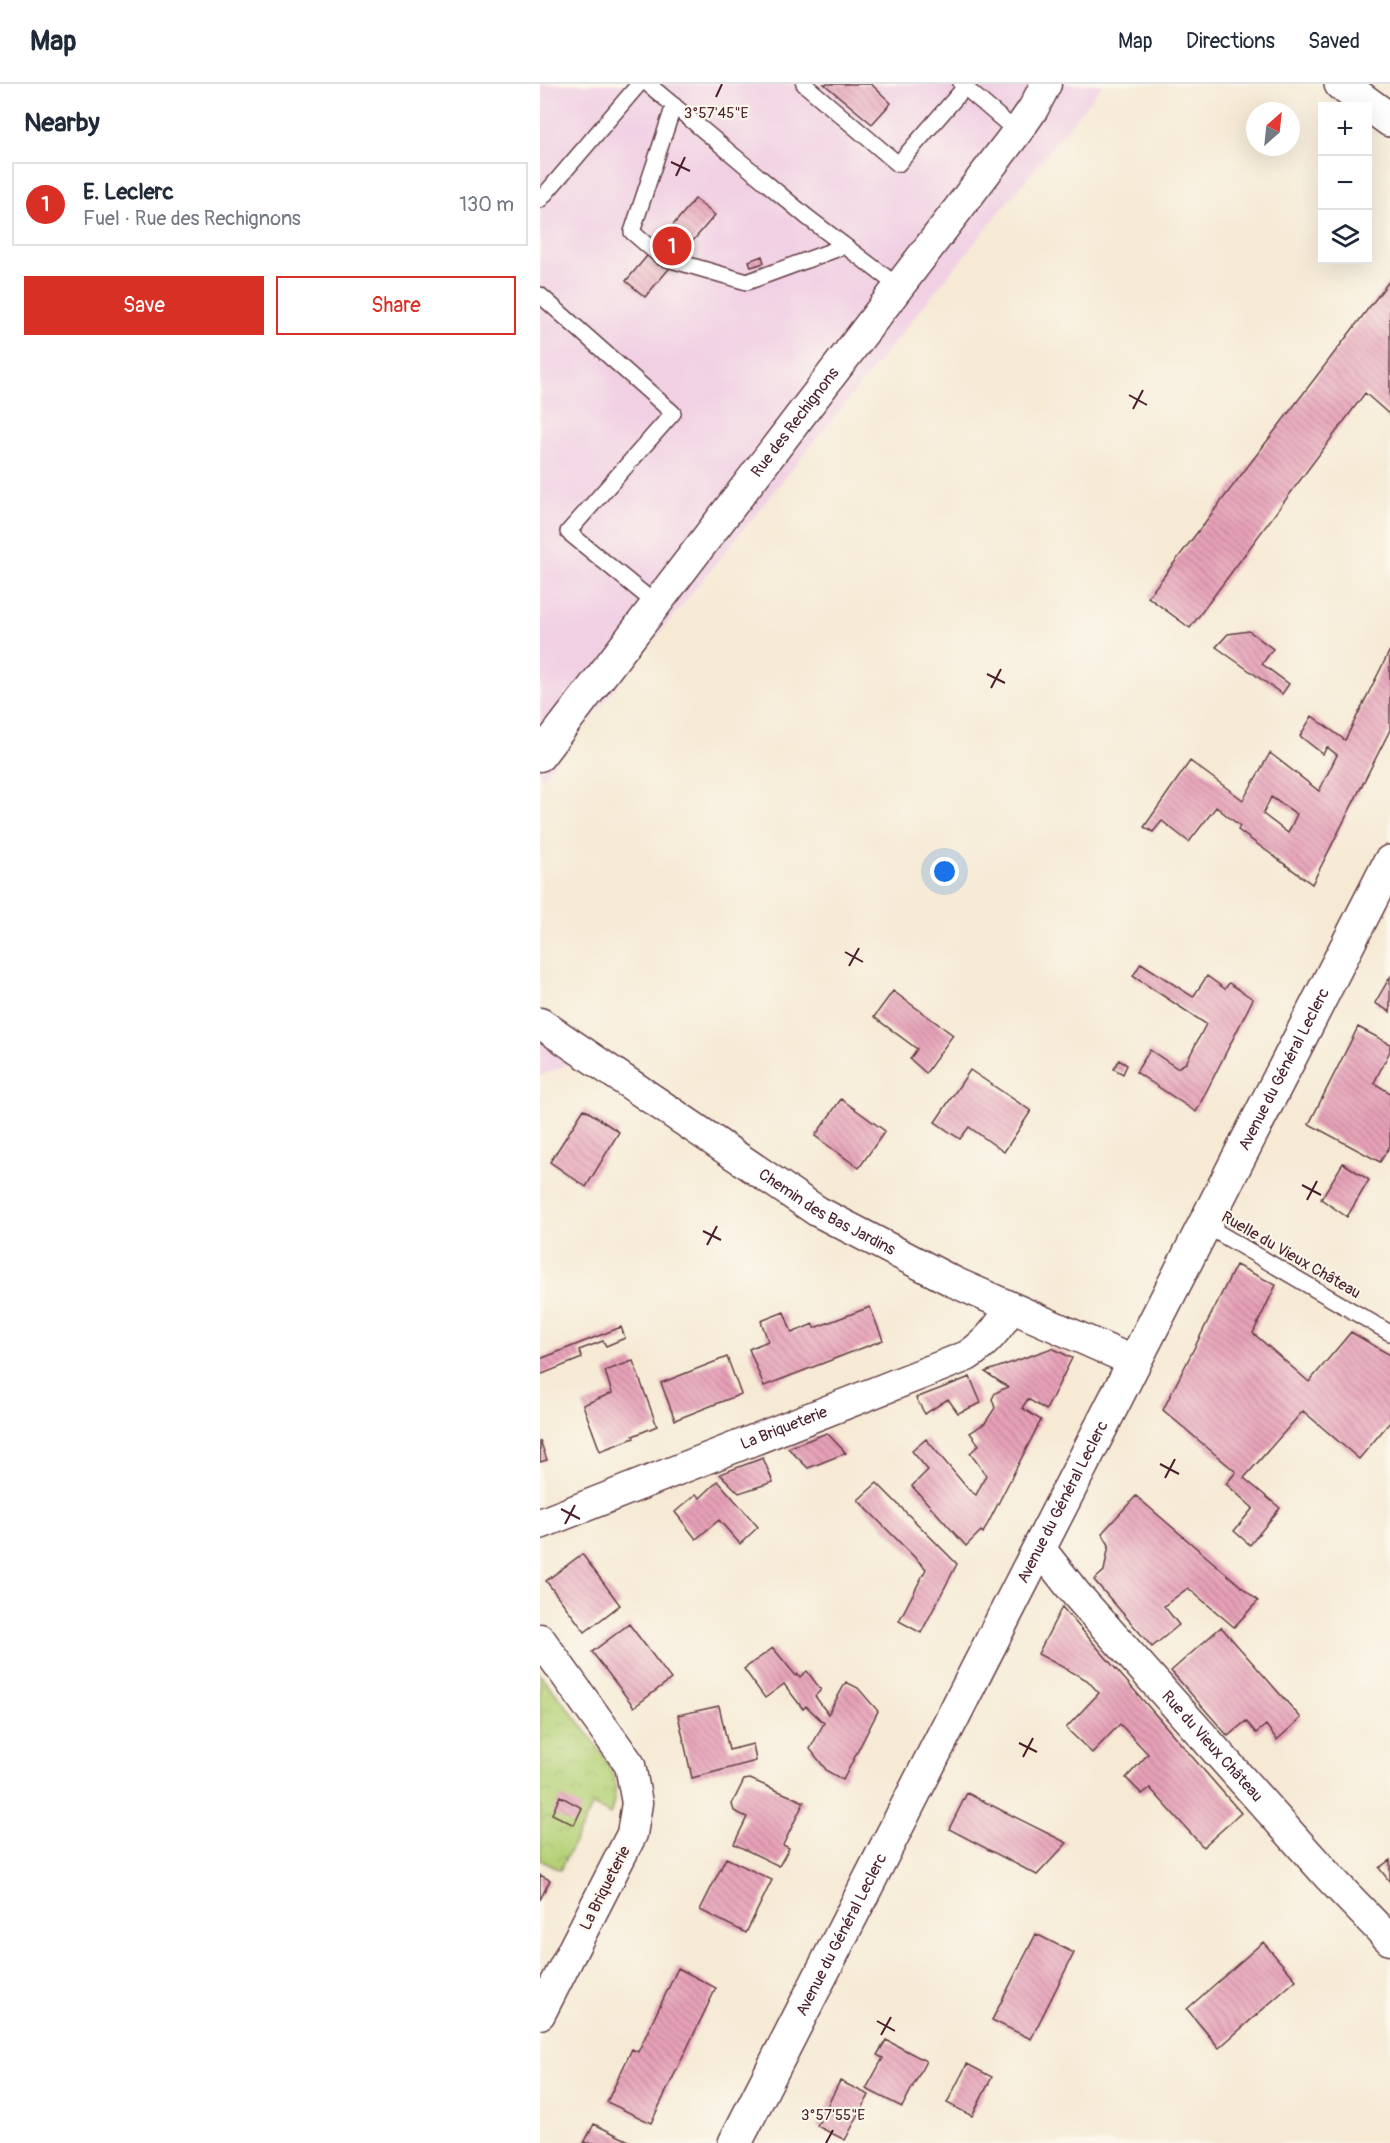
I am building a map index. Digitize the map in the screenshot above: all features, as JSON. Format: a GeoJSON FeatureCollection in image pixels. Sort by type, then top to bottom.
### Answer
{"type":"FeatureCollection","features":[{"type":"Feature","properties":{"kind":"main road"},"geometry":{"type":"LineString","coordinates":[[1341,84],[1390,120]]}},
{"type":"Feature","properties":{"kind":"main road","name":"Avenue du Général Leclerc"},"geometry":{"type":"LineString","coordinates":[[735,2143],[1390,862]]}},
{"type":"Feature","properties":{"kind":"street","name":"Rue des Rechignons"},"geometry":{"type":"LineString","coordinates":[[540,756],[1017,132],[1033,109],[1046,84]]}},
{"type":"Feature","properties":{"kind":"street","name":"Chemin des Bas Jardins"},"geometry":{"type":"LineString","coordinates":[[540,1023],[817,1211],[1011,1308],[1135,1362]]}},
{"type":"Feature","properties":{"kind":"street","name":"La Briqueterie"},"geometry":{"type":"LineString","coordinates":[[540,1524],[967,1356],[982,1347],[996,1332],[1011,1308]]}},
{"type":"Feature","properties":{"kind":"street","name":"Rue du Vieux Château"},"geometry":{"type":"LineString","coordinates":[[1039,1547],[1076,1594],[1328,1876],[1390,1940]]}},
{"type":"Feature","properties":{"kind":"street","name":"La Briqueterie"},"geometry":{"type":"LineString","coordinates":[[540,1639],[630,1764],[637,1803],[632,1834],[540,2014]]}},
{"type":"Feature","properties":{"kind":"lane"},"geometry":{"type":"LineString","coordinates":[[540,200],[639,84]]}},
{"type":"Feature","properties":{"kind":"lane"},"geometry":{"type":"LineString","coordinates":[[648,84],[845,246],[899,287]]}},
{"type":"Feature","properties":{"kind":"lane"},"geometry":{"type":"LineString","coordinates":[[804,84],[898,165],[963,86],[1017,132]]}},
{"type":"Feature","properties":{"kind":"lane"},"geometry":{"type":"LineString","coordinates":[[674,105],[633,232],[662,257],[747,282],[845,246]]}},
{"type":"Feature","properties":{"kind":"lane"},"geometry":{"type":"LineString","coordinates":[[540,295],[673,412],[568,532],[656,604]]}},
{"type":"Feature","properties":{"kind":"lane","name":"Ruelle du Vieux Château"},"geometry":{"type":"LineString","coordinates":[[1205,1225],[1390,1333]]}},
{"type":"Feature","properties":{"kind":"shaded area"},"geometry":{"type":"Polygon","coordinates":[[[540,84],[1103,84],[540,781],[540,84]]]}},
{"type":"Feature","properties":{"kind":"shaded area"},"geometry":{"type":"Polygon","coordinates":[[[540,1014],[595,1053],[540,1076],[540,1014]]]}},
{"type":"Feature","properties":{"kind":"green space"},"geometry":{"type":"Polygon","coordinates":[[[540,1674],[602,1753],[615,1783],[615,1796],[610,1815],[593,1805],[560,1870],[540,1860],[540,1674]]]}},
{"type":"Feature","properties":{"kind":"building"},"geometry":{"type":"Polygon","coordinates":[[[824,84],[871,84],[891,103],[872,124],[824,84]]]}},
{"type":"Feature","properties":{"kind":"building"},"geometry":{"type":"Polygon","coordinates":[[[695,199],[715,215],[645,297],[626,281],[695,199]]]}},
{"type":"Feature","properties":{"kind":"building"},"geometry":{"type":"Polygon","coordinates":[[[762,256],[764,263],[751,267],[749,261],[762,256]]]}},
{"type":"Feature","properties":{"kind":"building"},"geometry":{"type":"Polygon","coordinates":[[[1390,280],[1390,415],[1365,393],[1190,628],[1148,597],[1390,280]]]}},
{"type":"Feature","properties":{"kind":"building"},"geometry":{"type":"Polygon","coordinates":[[[1249,631],[1273,649],[1262,664],[1289,684],[1282,694],[1216,647],[1228,634],[1249,631]]]}},
{"type":"Feature","properties":{"kind":"building"},"geometry":{"type":"Polygon","coordinates":[[[1390,650],[1390,730],[1312,884],[1238,830],[1240,826],[1216,807],[1189,842],[1162,821],[1153,832],[1144,827],[1190,761],[1243,800],[1270,753],[1319,791],[1337,755],[1327,747],[1323,754],[1300,736],[1312,716],[1345,740],[1390,650]],[[1271,797],[1263,814],[1288,833],[1297,814],[1271,797]]]}},
{"type":"Feature","properties":{"kind":"building"},"geometry":{"type":"Polygon","coordinates":[[[1141,963],[1193,997],[1207,976],[1225,989],[1229,983],[1253,999],[1196,1112],[1136,1072],[1150,1050],[1177,1068],[1186,1063],[1206,1024],[1133,976],[1141,963]]]}},
{"type":"Feature","properties":{"kind":"building"},"geometry":{"type":"Polygon","coordinates":[[[1390,977],[1390,1012],[1375,1003],[1390,977]]]}},
{"type":"Feature","properties":{"kind":"building"},"geometry":{"type":"Polygon","coordinates":[[[893,991],[953,1035],[926,1073],[910,1059],[917,1049],[874,1017],[893,991]]]}},
{"type":"Feature","properties":{"kind":"building"},"geometry":{"type":"Polygon","coordinates":[[[1358,1027],[1390,1044],[1390,1051],[1374,1083],[1390,1093],[1390,1146],[1380,1162],[1309,1124],[1358,1027]]]}},
{"type":"Feature","properties":{"kind":"building"},"geometry":{"type":"Polygon","coordinates":[[[1119,1060],[1127,1065],[1123,1074],[1114,1069],[1119,1060]]]}},
{"type":"Feature","properties":{"kind":"building"},"geometry":{"type":"Polygon","coordinates":[[[970,1070],[1031,1111],[1004,1152],[969,1127],[960,1139],[935,1122],[970,1070]]]}},
{"type":"Feature","properties":{"kind":"building"},"geometry":{"type":"Polygon","coordinates":[[[841,1099],[885,1131],[859,1168],[815,1136],[841,1099]]]}},
{"type":"Feature","properties":{"kind":"building"},"geometry":{"type":"Polygon","coordinates":[[[584,1109],[619,1132],[586,1187],[550,1162],[584,1109]]]}},
{"type":"Feature","properties":{"kind":"building"},"geometry":{"type":"Polygon","coordinates":[[[1343,1163],[1369,1180],[1347,1217],[1321,1199],[1343,1163]]]}},
{"type":"Feature","properties":{"kind":"building"},"geometry":{"type":"Polygon","coordinates":[[[1236,1265],[1276,1285],[1253,1333],[1309,1382],[1351,1332],[1390,1355],[1390,1422],[1359,1459],[1303,1411],[1244,1478],[1280,1508],[1250,1545],[1234,1531],[1253,1508],[1226,1484],[1236,1472],[1163,1410],[1236,1265]]]}},
{"type":"Feature","properties":{"kind":"building"},"geometry":{"type":"Polygon","coordinates":[[[870,1307],[883,1340],[764,1386],[749,1349],[768,1341],[761,1321],[784,1312],[792,1333],[813,1324],[814,1328],[870,1307]]]}},
{"type":"Feature","properties":{"kind":"building"},"geometry":{"type":"Polygon","coordinates":[[[621,1327],[625,1338],[606,1346],[603,1341],[579,1350],[582,1358],[540,1375],[540,1359],[621,1327]]]}},
{"type":"Feature","properties":{"kind":"building"},"geometry":{"type":"Polygon","coordinates":[[[1052,1348],[1072,1358],[1046,1410],[1028,1399],[1022,1408],[1041,1420],[983,1533],[981,1531],[966,1546],[912,1486],[928,1470],[912,1451],[926,1439],[969,1490],[976,1495],[986,1475],[970,1453],[979,1445],[970,1433],[985,1423],[995,1408],[992,1399],[995,1393],[1008,1387],[985,1372],[1052,1348]]]}},
{"type":"Feature","properties":{"kind":"building"},"geometry":{"type":"Polygon","coordinates":[[[727,1357],[741,1394],[675,1420],[661,1383],[727,1357]]]}},
{"type":"Feature","properties":{"kind":"building"},"geometry":{"type":"Polygon","coordinates":[[[633,1361],[657,1426],[600,1451],[583,1405],[612,1393],[605,1371],[633,1361]]]}},
{"type":"Feature","properties":{"kind":"building"},"geometry":{"type":"Polygon","coordinates":[[[970,1377],[981,1403],[958,1413],[948,1399],[925,1414],[916,1398],[970,1377]]]}},
{"type":"Feature","properties":{"kind":"building"},"geometry":{"type":"Polygon","coordinates":[[[827,1433],[846,1453],[808,1468],[788,1448],[827,1433]]]}},
{"type":"Feature","properties":{"kind":"building"},"geometry":{"type":"Polygon","coordinates":[[[540,1440],[547,1460],[540,1462],[540,1440]]]}},
{"type":"Feature","properties":{"kind":"building"},"geometry":{"type":"Polygon","coordinates":[[[763,1458],[773,1482],[739,1493],[720,1474],[763,1458]]]}},
{"type":"Feature","properties":{"kind":"building"},"geometry":{"type":"Polygon","coordinates":[[[718,1481],[758,1527],[740,1544],[719,1520],[696,1539],[675,1512],[696,1494],[700,1498],[718,1481]]]}},
{"type":"Feature","properties":{"kind":"building"},"geometry":{"type":"Polygon","coordinates":[[[877,1483],[957,1564],[921,1633],[899,1621],[926,1569],[858,1500],[877,1483]]]}},
{"type":"Feature","properties":{"kind":"building"},"geometry":{"type":"Polygon","coordinates":[[[1136,1496],[1258,1601],[1234,1627],[1188,1588],[1164,1606],[1179,1625],[1152,1647],[1094,1580],[1104,1571],[1109,1545],[1102,1533],[1136,1496]]]}},
{"type":"Feature","properties":{"kind":"building"},"geometry":{"type":"Polygon","coordinates":[[[582,1554],[620,1605],[585,1632],[546,1581],[582,1554]]]}},
{"type":"Feature","properties":{"kind":"building"},"geometry":{"type":"Polygon","coordinates":[[[1062,1607],[1241,1813],[1203,1847],[1150,1788],[1142,1794],[1126,1778],[1148,1754],[1120,1724],[1092,1753],[1066,1728],[1099,1693],[1087,1680],[1038,1654],[1062,1607]]]}},
{"type":"Feature","properties":{"kind":"building"},"geometry":{"type":"Polygon","coordinates":[[[629,1624],[671,1679],[634,1707],[592,1652],[629,1624]]]}},
{"type":"Feature","properties":{"kind":"building"},"geometry":{"type":"Polygon","coordinates":[[[1221,1627],[1301,1718],[1277,1740],[1266,1725],[1256,1733],[1246,1721],[1228,1736],[1171,1671],[1221,1627]]]}},
{"type":"Feature","properties":{"kind":"building"},"geometry":{"type":"Polygon","coordinates":[[[773,1648],[796,1676],[798,1674],[800,1677],[807,1671],[821,1690],[815,1696],[828,1714],[846,1682],[858,1688],[878,1711],[843,1780],[827,1771],[810,1749],[824,1723],[806,1706],[803,1709],[784,1684],[765,1698],[744,1669],[773,1648]]]}},
{"type":"Feature","properties":{"kind":"building"},"geometry":{"type":"Polygon","coordinates":[[[719,1706],[729,1750],[753,1744],[756,1761],[692,1778],[678,1715],[719,1706]]]}},
{"type":"Feature","properties":{"kind":"building"},"geometry":{"type":"Polygon","coordinates":[[[750,1779],[804,1802],[783,1845],[789,1848],[779,1866],[734,1844],[747,1817],[734,1811],[732,1804],[744,1780],[750,1779]]]}},
{"type":"Feature","properties":{"kind":"building"},"geometry":{"type":"Polygon","coordinates":[[[967,1793],[1067,1843],[1037,1875],[949,1829],[967,1793]]]}},
{"type":"Feature","properties":{"kind":"building"},"geometry":{"type":"Polygon","coordinates":[[[560,1796],[582,1808],[574,1825],[552,1814],[560,1796]]]}},
{"type":"Feature","properties":{"kind":"building"},"geometry":{"type":"Polygon","coordinates":[[[726,1858],[772,1880],[746,1933],[700,1910],[726,1858]]]}},
{"type":"Feature","properties":{"kind":"building"},"geometry":{"type":"Polygon","coordinates":[[[1390,1860],[1390,1882],[1379,1868],[1390,1860]]]}},
{"type":"Feature","properties":{"kind":"building"},"geometry":{"type":"Polygon","coordinates":[[[540,1875],[550,1880],[540,1900],[540,1875]]]}},
{"type":"Feature","properties":{"kind":"building"},"geometry":{"type":"Polygon","coordinates":[[[1036,1934],[1074,1953],[1031,2039],[992,2020],[1036,1934]]]}},
{"type":"Feature","properties":{"kind":"building"},"geometry":{"type":"Polygon","coordinates":[[[1263,1942],[1296,1980],[1219,2048],[1187,2009],[1263,1942]]]}},
{"type":"Feature","properties":{"kind":"building"},"geometry":{"type":"Polygon","coordinates":[[[678,1968],[716,1988],[651,2123],[607,2102],[632,2049],[638,2052],[678,1968]]]}},
{"type":"Feature","properties":{"kind":"building"},"geometry":{"type":"Polygon","coordinates":[[[886,2040],[926,2061],[902,2107],[866,2089],[883,2058],[877,2055],[886,2040]]]}},
{"type":"Feature","properties":{"kind":"building"},"geometry":{"type":"Polygon","coordinates":[[[967,2064],[992,2077],[972,2116],[947,2103],[967,2064]]]}},
{"type":"Feature","properties":{"kind":"building"},"geometry":{"type":"Polygon","coordinates":[[[840,2081],[869,2095],[845,2140],[817,2126],[840,2081]]]}},
{"type":"Feature","properties":{"kind":"building"},"geometry":{"type":"Polygon","coordinates":[[[594,2124],[633,2143],[584,2143],[594,2124]]]}},
{"type":"Feature","properties":{"kind":"place","name":"E. Leclerc"},"geometry":{"type":"Point","coordinates":[672,246]}}]}
